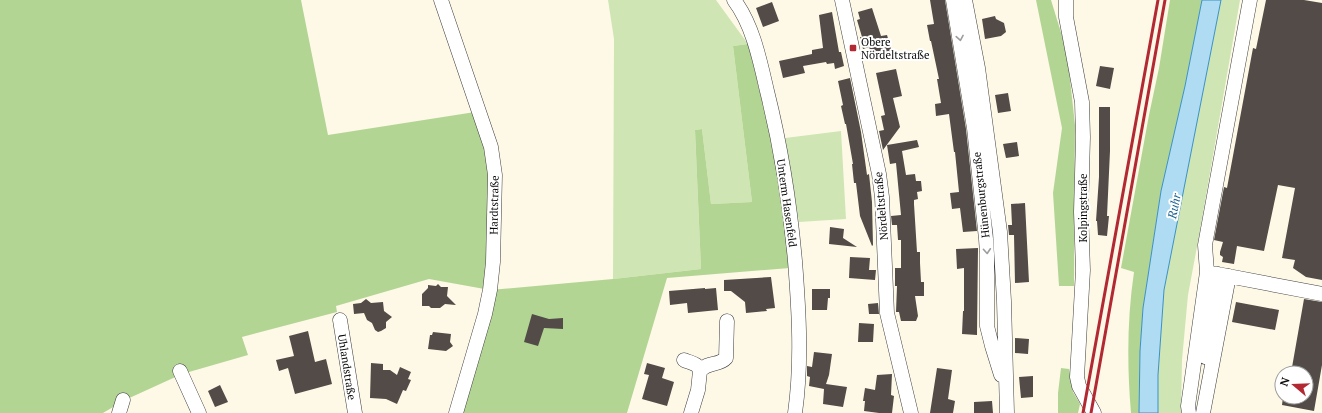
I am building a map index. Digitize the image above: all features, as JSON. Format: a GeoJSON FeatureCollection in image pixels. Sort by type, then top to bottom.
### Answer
{"type":"FeatureCollection","features":[{"type":"Feature","properties":{"kind":"street","name":"Hardtstraße"},"geometry":{"type":"LineString","coordinates":[[441,0],[491,147],[495,175],[493,262],[490,290],[483,321],[456,413]]}},
{"type":"Feature","properties":{"kind":"street","name":"Unterm Hasenfeld"},"geometry":{"type":"LineString","coordinates":[[734,0],[748,26],[764,78],[788,198],[799,321],[795,413]]}},
{"type":"Feature","properties":{"kind":"street","name":"Nördeltstraße"},"geometry":{"type":"LineString","coordinates":[[842,0],[879,174],[882,198],[888,313],[912,413]]}},
{"type":"Feature","properties":{"kind":"street","name":"Hünenburgstraße"},"geometry":{"type":"LineString","coordinates":[[953,0],[974,128],[985,233],[987,254],[987,326],[1006,388]]}},
{"type":"Feature","properties":{"kind":"street","name":"Hünenburgstraße"},"geometry":{"type":"LineString","coordinates":[[965,0],[978,68],[1000,232],[1004,301],[1007,413]]}},
{"type":"Feature","properties":{"kind":"street"},"geometry":{"type":"LineString","coordinates":[[1061,0],[1066,17]]}},
{"type":"Feature","properties":{"kind":"street","name":"Kolpingstraße"},"geometry":{"type":"LineString","coordinates":[[1066,0],[1066,17],[1082,102],[1083,137],[1081,212],[1083,270],[1077,377],[1079,386],[1094,413]]}},
{"type":"Feature","properties":{"kind":"street"},"geometry":{"type":"LineString","coordinates":[[1202,413],[1218,274],[1205,245],[1250,0]]}},
{"type":"Feature","properties":{"kind":"street"},"geometry":{"type":"LineString","coordinates":[[1218,274],[1322,294]]}},
{"type":"Feature","properties":{"kind":"street"},"geometry":{"type":"LineString","coordinates":[[1189,413],[1188,406],[1218,274]]}},
{"type":"Feature","properties":{"kind":"street"},"geometry":{"type":"LineString","coordinates":[[1196,413],[1218,274]]}},
{"type":"Feature","properties":{"kind":"street","name":"Uhlandstraße"},"geometry":{"type":"LineString","coordinates":[[340,320],[355,413]]}},
{"type":"Feature","properties":{"kind":"street"},"geometry":{"type":"LineString","coordinates":[[700,371],[706,365],[723,361],[726,358],[728,321]]}},
{"type":"Feature","properties":{"kind":"street"},"geometry":{"type":"LineString","coordinates":[[684,360],[699,366],[700,371],[698,390],[691,413]]}},
{"type":"Feature","properties":{"kind":"street"},"geometry":{"type":"LineString","coordinates":[[180,371],[199,413]]}},
{"type":"Feature","properties":{"kind":"green space"},"geometry":{"type":"Polygon","coordinates":[[[0,0],[301,0],[328,135],[475,112],[488,155],[490,290],[429,279],[336,306],[337,312],[242,337],[248,355],[182,374],[125,400],[103,413],[0,413],[0,0]]]}},
{"type":"Feature","properties":{"kind":"green space"},"geometry":{"type":"Polygon","coordinates":[[[608,0],[716,0],[748,44],[733,46],[752,202],[711,204],[702,129],[695,130],[701,269],[613,279],[614,39],[608,0]]]}},
{"type":"Feature","properties":{"kind":"green space"},"geometry":{"type":"Polygon","coordinates":[[[1036,0],[1051,0],[1067,52],[1075,125],[1074,286],[1059,286],[1053,193],[1062,128],[1036,0]]]}},
{"type":"Feature","properties":{"kind":"green space"},"geometry":{"type":"Polygon","coordinates":[[[1170,0],[1202,0],[1185,86],[1161,191],[1143,308],[1140,351],[1139,413],[1131,413],[1128,342],[1134,272],[1121,268],[1159,68],[1170,0]]]}},
{"type":"Feature","properties":{"kind":"green space"},"geometry":{"type":"Polygon","coordinates":[[[1221,0],[1240,0],[1188,295],[1182,360],[1181,413],[1158,413],[1158,375],[1164,290],[1221,0]]]}},
{"type":"Feature","properties":{"kind":"green space"},"geometry":{"type":"Polygon","coordinates":[[[748,44],[776,158],[790,268],[667,278],[627,413],[462,413],[490,290],[613,279],[701,269],[695,130],[702,129],[711,204],[752,202],[733,46],[748,44]]]}},
{"type":"Feature","properties":{"kind":"green space"},"geometry":{"type":"Polygon","coordinates":[[[841,131],[846,219],[799,222],[785,138],[841,131]]]}},
{"type":"Feature","properties":{"kind":"green space"},"geometry":{"type":"Polygon","coordinates":[[[1061,368],[1069,369],[1073,392],[1080,404],[1078,413],[1058,413],[1058,393],[1061,368]]]}},
{"type":"Feature","properties":{"kind":"water","name":"Ruhr"},"geometry":{"type":"Polygon","coordinates":[[[1202,0],[1221,0],[1164,290],[1158,375],[1158,413],[1139,413],[1140,351],[1143,308],[1161,191],[1185,86],[1202,0]]]}},
{"type":"Feature","properties":{"kind":"building"},"geometry":{"type":"Polygon","coordinates":[[[930,0],[945,0],[966,129],[977,231],[963,232],[960,208],[952,209],[950,193],[959,192],[955,152],[949,114],[936,116],[935,104],[941,103],[937,79],[939,79],[927,25],[934,24],[930,0]]]}},
{"type":"Feature","properties":{"kind":"building"},"geometry":{"type":"Polygon","coordinates":[[[1266,0],[1304,0],[1322,3],[1322,280],[1306,277],[1293,268],[1295,260],[1282,258],[1295,188],[1278,185],[1264,251],[1237,246],[1234,264],[1222,262],[1223,257],[1220,255],[1220,252],[1223,242],[1214,240],[1224,187],[1227,188],[1253,48],[1256,49],[1266,0]]]}},
{"type":"Feature","properties":{"kind":"building"},"geometry":{"type":"Polygon","coordinates":[[[772,2],[779,21],[763,27],[756,8],[772,2]]]}},
{"type":"Feature","properties":{"kind":"building"},"geometry":{"type":"Polygon","coordinates":[[[872,8],[881,36],[887,35],[892,52],[873,58],[869,47],[863,49],[860,37],[862,37],[857,20],[860,19],[858,12],[872,8]]]}},
{"type":"Feature","properties":{"kind":"building"},"geometry":{"type":"Polygon","coordinates":[[[832,12],[839,52],[841,52],[844,66],[835,69],[834,63],[827,64],[826,62],[803,66],[805,73],[783,78],[779,61],[812,54],[812,50],[823,48],[819,15],[832,12]]]}},
{"type":"Feature","properties":{"kind":"building"},"geometry":{"type":"Polygon","coordinates":[[[995,16],[996,19],[1004,23],[1006,32],[1001,36],[985,39],[982,19],[995,16]]]}},
{"type":"Feature","properties":{"kind":"building"},"geometry":{"type":"Polygon","coordinates":[[[1100,66],[1114,68],[1110,89],[1096,86],[1100,66]]]}},
{"type":"Feature","properties":{"kind":"building"},"geometry":{"type":"Polygon","coordinates":[[[896,69],[902,96],[893,98],[900,127],[883,150],[879,131],[884,130],[881,116],[885,115],[876,73],[896,69]]]}},
{"type":"Feature","properties":{"kind":"building"},"geometry":{"type":"Polygon","coordinates":[[[850,78],[861,132],[867,175],[869,174],[872,202],[872,246],[860,216],[856,183],[854,183],[853,164],[846,124],[841,106],[843,105],[838,81],[850,78]]]}},
{"type":"Feature","properties":{"kind":"building"},"geometry":{"type":"Polygon","coordinates":[[[1008,93],[1011,111],[998,113],[995,95],[1008,93]]]}},
{"type":"Feature","properties":{"kind":"building"},"geometry":{"type":"Polygon","coordinates":[[[1099,107],[1110,107],[1110,151],[1107,216],[1109,216],[1107,236],[1098,235],[1096,221],[1099,177],[1099,107]]]}},
{"type":"Feature","properties":{"kind":"building"},"geometry":{"type":"Polygon","coordinates":[[[917,140],[919,147],[902,151],[906,175],[915,174],[916,181],[921,181],[922,191],[917,192],[918,199],[914,200],[914,204],[917,252],[920,252],[921,282],[924,282],[924,296],[915,296],[918,316],[916,321],[901,321],[899,312],[896,312],[897,286],[895,286],[895,268],[901,268],[901,240],[898,240],[897,225],[892,225],[891,216],[901,215],[896,163],[890,164],[887,145],[917,140]]]}},
{"type":"Feature","properties":{"kind":"building"},"geometry":{"type":"Polygon","coordinates":[[[1017,142],[1019,156],[1006,158],[1003,144],[1017,142]]]}},
{"type":"Feature","properties":{"kind":"building"},"geometry":{"type":"Polygon","coordinates":[[[1025,203],[1029,282],[1015,283],[1014,235],[1009,235],[1008,225],[1012,225],[1011,204],[1025,203]]]}},
{"type":"Feature","properties":{"kind":"building"},"geometry":{"type":"Polygon","coordinates":[[[830,227],[844,229],[843,238],[857,247],[829,244],[830,227]]]}},
{"type":"Feature","properties":{"kind":"building"},"geometry":{"type":"Polygon","coordinates":[[[978,248],[977,335],[962,334],[964,311],[964,268],[957,269],[956,249],[978,248]]]}},
{"type":"Feature","properties":{"kind":"building"},"geometry":{"type":"Polygon","coordinates":[[[850,257],[870,258],[869,270],[876,270],[875,280],[849,278],[850,257]]]}},
{"type":"Feature","properties":{"kind":"building"},"geometry":{"type":"Polygon","coordinates":[[[771,277],[775,308],[766,309],[767,311],[746,313],[745,302],[731,291],[724,291],[724,280],[771,277]]]}},
{"type":"Feature","properties":{"kind":"building"},"geometry":{"type":"Polygon","coordinates":[[[438,284],[441,287],[448,287],[447,296],[456,305],[445,304],[440,308],[422,306],[422,294],[428,288],[428,285],[436,286],[438,284]]]}},
{"type":"Feature","properties":{"kind":"building"},"geometry":{"type":"Polygon","coordinates":[[[716,288],[718,310],[688,313],[687,303],[670,305],[669,291],[716,288]]]}},
{"type":"Feature","properties":{"kind":"building"},"geometry":{"type":"Polygon","coordinates":[[[812,289],[830,289],[830,298],[828,298],[827,310],[812,310],[812,289]]]}},
{"type":"Feature","properties":{"kind":"building"},"geometry":{"type":"Polygon","coordinates":[[[366,299],[371,303],[383,302],[384,311],[392,317],[386,322],[386,328],[381,331],[378,332],[375,330],[372,323],[367,320],[364,313],[354,314],[353,304],[361,303],[366,299]]]}},
{"type":"Feature","properties":{"kind":"building"},"geometry":{"type":"Polygon","coordinates":[[[1304,299],[1322,302],[1322,365],[1314,411],[1282,405],[1314,405],[1314,365],[1292,365],[1304,299]]]}},
{"type":"Feature","properties":{"kind":"building"},"geometry":{"type":"Polygon","coordinates":[[[1236,302],[1279,310],[1275,330],[1232,322],[1236,302]]]}},
{"type":"Feature","properties":{"kind":"building"},"geometry":{"type":"Polygon","coordinates":[[[878,303],[879,314],[869,314],[868,304],[878,303]]]}},
{"type":"Feature","properties":{"kind":"building"},"geometry":{"type":"Polygon","coordinates":[[[532,314],[549,319],[563,318],[563,329],[544,328],[538,346],[524,342],[532,314]]]}},
{"type":"Feature","properties":{"kind":"building"},"geometry":{"type":"Polygon","coordinates":[[[859,323],[874,324],[873,342],[858,342],[859,323]]]}},
{"type":"Feature","properties":{"kind":"building"},"geometry":{"type":"Polygon","coordinates":[[[308,331],[315,362],[326,359],[332,384],[295,394],[288,368],[279,371],[276,360],[294,356],[289,336],[308,331]]]}},
{"type":"Feature","properties":{"kind":"building"},"geometry":{"type":"Polygon","coordinates":[[[433,332],[451,334],[450,342],[453,346],[446,351],[428,349],[430,335],[432,335],[433,332]]]}},
{"type":"Feature","properties":{"kind":"building"},"geometry":{"type":"Polygon","coordinates":[[[1015,338],[1029,339],[1028,354],[1015,353],[1015,338]]]}},
{"type":"Feature","properties":{"kind":"building"},"geometry":{"type":"Polygon","coordinates":[[[814,352],[832,354],[826,384],[847,387],[843,407],[823,404],[824,389],[809,386],[810,377],[807,376],[807,366],[812,367],[814,352]]]}},
{"type":"Feature","properties":{"kind":"building"},"geometry":{"type":"Polygon","coordinates":[[[371,363],[383,364],[383,370],[390,370],[397,375],[400,367],[411,372],[408,379],[411,380],[406,391],[403,390],[397,404],[386,399],[370,398],[371,363]]]}},
{"type":"Feature","properties":{"kind":"building"},"geometry":{"type":"Polygon","coordinates":[[[647,363],[665,368],[662,378],[674,382],[667,406],[642,399],[649,375],[644,374],[647,363]]]}},
{"type":"Feature","properties":{"kind":"building"},"geometry":{"type":"Polygon","coordinates":[[[937,368],[952,370],[948,399],[955,401],[953,413],[930,413],[937,368]]]}},
{"type":"Feature","properties":{"kind":"building"},"geometry":{"type":"Polygon","coordinates":[[[892,374],[891,395],[894,396],[892,413],[864,411],[865,401],[863,401],[865,388],[875,390],[877,375],[892,374]]]}},
{"type":"Feature","properties":{"kind":"building"},"geometry":{"type":"Polygon","coordinates":[[[1033,376],[1033,397],[1021,398],[1019,377],[1033,376]]]}},
{"type":"Feature","properties":{"kind":"building"},"geometry":{"type":"Polygon","coordinates":[[[220,385],[228,402],[215,407],[208,391],[220,385]]]}},
{"type":"Feature","properties":{"kind":"building"},"geometry":{"type":"Polygon","coordinates":[[[992,401],[993,413],[974,413],[974,402],[992,401]]]}},
{"type":"Feature","properties":{"kind":"railway"},"geometry":{"type":"LineString","coordinates":[[1083,413],[1158,0]]}},
{"type":"Feature","properties":{"kind":"railway"},"geometry":{"type":"LineString","coordinates":[[1091,413],[1165,0]]}},
{"type":"Feature","properties":{"kind":"place","name":"Obere Nördeltstraße"},"geometry":{"type":"Point","coordinates":[853,48]}}]}
